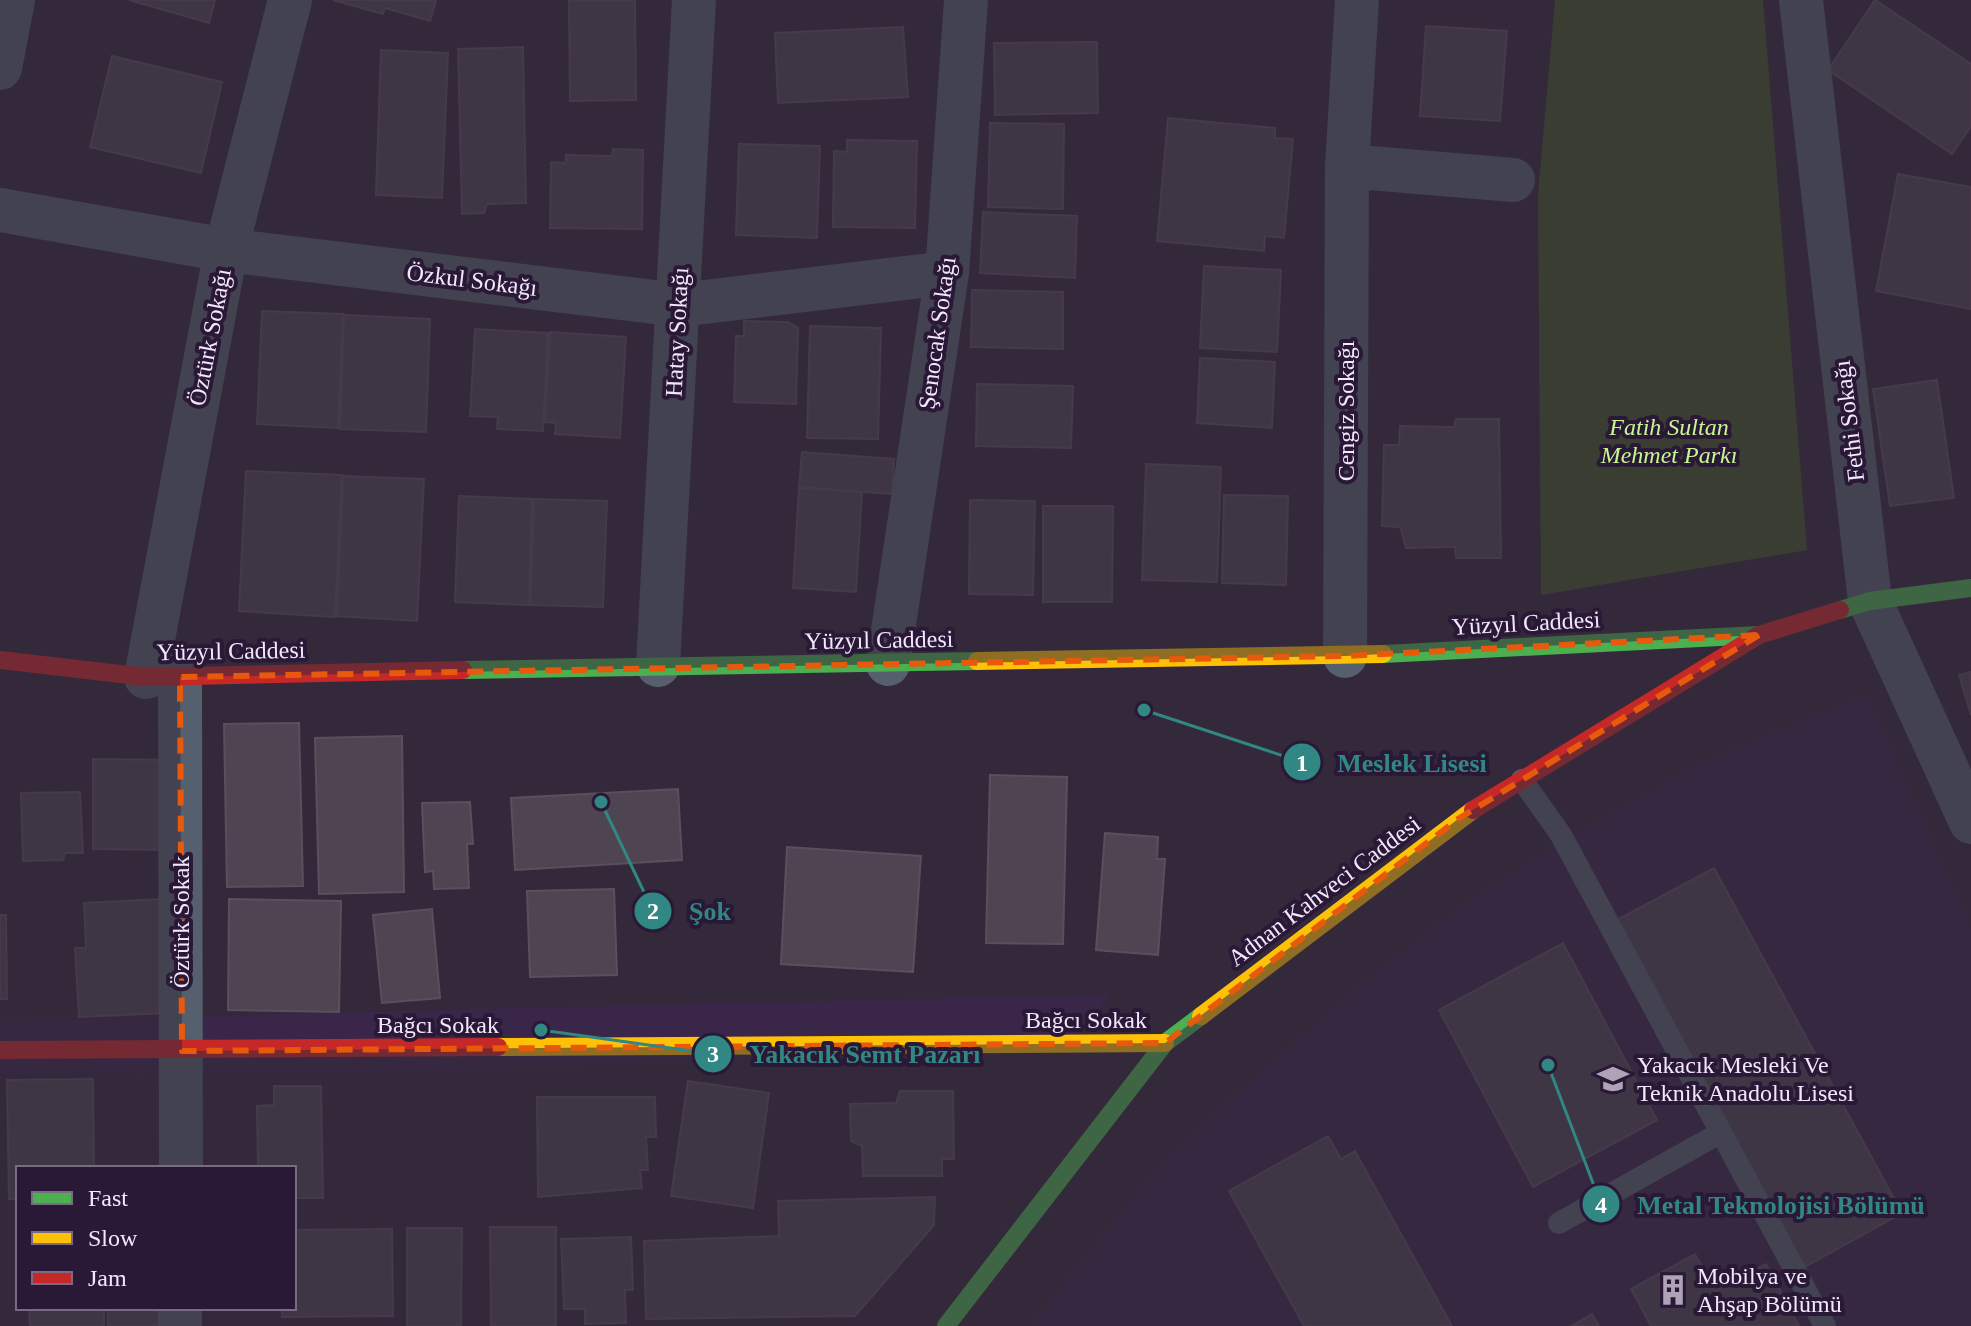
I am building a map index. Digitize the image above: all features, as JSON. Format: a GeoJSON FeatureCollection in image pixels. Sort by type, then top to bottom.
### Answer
{"type":"FeatureCollection","features":[{"type":"Feature","properties":{"kind":"street"},"geometry":{"type":"LineString","coordinates":[[0,68],[13,0]]}},
{"type":"Feature","properties":{"kind":"street","name":"Öztürk Sokağı"},"geometry":{"type":"LineString","coordinates":[[163,677],[226,250],[290,0]]}},
{"type":"Feature","properties":{"kind":"street","name":"Hatay Sokağı"},"geometry":{"type":"LineString","coordinates":[[658,665],[694,0]]}},
{"type":"Feature","properties":{"kind":"street","name":"Şenocak Sokağı"},"geometry":{"type":"LineString","coordinates":[[888,664],[947,273],[966,0]]}},
{"type":"Feature","properties":{"kind":"street","name":"Cengiz Sokağı"},"geometry":{"type":"LineString","coordinates":[[1345,656],[1347,166],[1357,0]]}},
{"type":"Feature","properties":{"kind":"street","name":"Fethi Sokağı"},"geometry":{"type":"LineString","coordinates":[[1801,0],[1870,601],[1971,822]]}},
{"type":"Feature","properties":{"kind":"street"},"geometry":{"type":"LineString","coordinates":[[1347,166],[1513,180]]}},
{"type":"Feature","properties":{"kind":"street","name":"Özkul Sokağı"},"geometry":{"type":"LineString","coordinates":[[0,210],[226,250],[679,305],[947,273]]}},
{"type":"Feature","properties":{"kind":"street","name":"Adnan Kahveci Caddesi"},"geometry":{"type":"LineString","coordinates":[[946,1326],[1165,1043],[1458,819],[1759,635],[1870,601],[1971,588]]}},
{"type":"Feature","properties":{"kind":"street","name":"Yüzyıl Caddesi"},"geometry":{"type":"LineString","coordinates":[[0,660],[163,677],[658,665],[1345,656],[1759,635]]}},
{"type":"Feature","properties":{"kind":"street","name":"Öztürk Sokak"},"geometry":{"type":"LineString","coordinates":[[163,677],[182,1051],[181,1166]]}},
{"type":"Feature","properties":{"kind":"street","name":"Bağcı Sokak"},"geometry":{"type":"LineString","coordinates":[[0,1050],[1165,1043]]}},
{"type":"Feature","properties":{"kind":"lane"},"geometry":{"type":"LineString","coordinates":[[1522,780],[1561,835],[1825,1326]]}},
{"type":"Feature","properties":{"kind":"lane"},"geometry":{"type":"LineString","coordinates":[[1559,1223],[1720,1133]]}},
{"type":"Feature","properties":{"kind":"highlighted area"},"geometry":{"type":"Polygon","coordinates":[[[1759,635],[1458,819],[1165,1043],[182,1051],[180,677],[1345,656],[1759,635]]]}},
{"type":"Feature","properties":{"kind":"shaded area","name":"Yakacık Mesleki Ve Teknik Anadolu Lisesi"},"geometry":{"type":"Polygon","coordinates":[[[1866,695],[1971,929],[1971,1326],[1031,1326],[1162,1162],[1347,996],[1477,895],[1560,843],[1699,764],[1866,695]]]}},
{"type":"Feature","properties":{"kind":"shaded area"},"geometry":{"type":"Polygon","coordinates":[[[1111,994],[1074,1040],[469,1071],[0,1074],[0,1021],[1111,994]]]}},
{"type":"Feature","properties":{"kind":"green space","name":"Fatih Sultan Mehmet Parkı"},"geometry":{"type":"Polygon","coordinates":[[[1555,0],[1763,0],[1807,550],[1541,595],[1538,195],[1555,0]]]}},
{"type":"Feature","properties":{"kind":"building"},"geometry":{"type":"Polygon","coordinates":[[[129,0],[215,0],[209,23],[129,0]]]}},
{"type":"Feature","properties":{"kind":"building"},"geometry":{"type":"Polygon","coordinates":[[[333,0],[436,0],[430,21],[385,8],[383,14],[333,0]]]}},
{"type":"Feature","properties":{"kind":"building"},"geometry":{"type":"Polygon","coordinates":[[[569,0],[635,0],[636,100],[570,101],[569,0]]]}},
{"type":"Feature","properties":{"kind":"building"},"geometry":{"type":"Polygon","coordinates":[[[1875,0],[1971,64],[1971,126],[1952,154],[1828,70],[1875,0]]]}},
{"type":"Feature","properties":{"kind":"building"},"geometry":{"type":"Polygon","coordinates":[[[1426,26],[1507,31],[1500,121],[1420,116],[1426,26]]]}},
{"type":"Feature","properties":{"kind":"building"},"geometry":{"type":"Polygon","coordinates":[[[903,27],[908,97],[778,103],[775,33],[903,27]]]}},
{"type":"Feature","properties":{"kind":"building"},"geometry":{"type":"Polygon","coordinates":[[[1097,42],[1098,113],[995,115],[994,43],[1097,42]]]}},
{"type":"Feature","properties":{"kind":"building"},"geometry":{"type":"Polygon","coordinates":[[[523,47],[526,203],[487,204],[484,213],[462,214],[458,49],[523,47]]]}},
{"type":"Feature","properties":{"kind":"building"},"geometry":{"type":"Polygon","coordinates":[[[381,50],[448,53],[442,198],[376,195],[381,50]]]}},
{"type":"Feature","properties":{"kind":"building"},"geometry":{"type":"Polygon","coordinates":[[[112,56],[222,82],[201,173],[90,147],[112,56]]]}},
{"type":"Feature","properties":{"kind":"building"},"geometry":{"type":"Polygon","coordinates":[[[1168,118],[1275,128],[1275,138],[1293,139],[1284,238],[1265,236],[1264,251],[1157,241],[1168,118]]]}},
{"type":"Feature","properties":{"kind":"building"},"geometry":{"type":"Polygon","coordinates":[[[990,123],[1064,124],[1063,209],[988,207],[990,123]]]}},
{"type":"Feature","properties":{"kind":"building"},"geometry":{"type":"Polygon","coordinates":[[[847,140],[917,141],[915,228],[833,227],[834,151],[847,152],[847,140]]]}},
{"type":"Feature","properties":{"kind":"building"},"geometry":{"type":"Polygon","coordinates":[[[739,144],[820,146],[817,238],[736,235],[739,144]]]}},
{"type":"Feature","properties":{"kind":"building"},"geometry":{"type":"Polygon","coordinates":[[[613,149],[643,150],[642,229],[550,228],[551,162],[566,163],[566,155],[612,156],[613,149]]]}},
{"type":"Feature","properties":{"kind":"building"},"geometry":{"type":"Polygon","coordinates":[[[1898,174],[1971,187],[1971,309],[1876,291],[1898,174]]]}},
{"type":"Feature","properties":{"kind":"building"},"geometry":{"type":"Polygon","coordinates":[[[983,212],[1077,216],[1075,278],[980,273],[983,212]]]}},
{"type":"Feature","properties":{"kind":"building"},"geometry":{"type":"Polygon","coordinates":[[[1204,266],[1281,270],[1277,352],[1200,348],[1204,266]]]}},
{"type":"Feature","properties":{"kind":"building"},"geometry":{"type":"Polygon","coordinates":[[[972,290],[1063,292],[1063,349],[971,347],[972,290]]]}},
{"type":"Feature","properties":{"kind":"building"},"geometry":{"type":"Polygon","coordinates":[[[262,311],[343,314],[338,428],[257,424],[262,311]]]}},
{"type":"Feature","properties":{"kind":"building"},"geometry":{"type":"Polygon","coordinates":[[[344,315],[430,319],[426,432],[340,429],[344,315]]]}},
{"type":"Feature","properties":{"kind":"building"},"geometry":{"type":"Polygon","coordinates":[[[744,321],[788,322],[798,328],[796,404],[734,402],[736,336],[744,336],[744,321]]]}},
{"type":"Feature","properties":{"kind":"building"},"geometry":{"type":"Polygon","coordinates":[[[810,326],[881,328],[878,439],[807,438],[810,326]]]}},
{"type":"Feature","properties":{"kind":"building"},"geometry":{"type":"Polygon","coordinates":[[[475,329],[548,333],[543,431],[497,429],[498,417],[470,416],[475,329]]]}},
{"type":"Feature","properties":{"kind":"building"},"geometry":{"type":"Polygon","coordinates":[[[550,332],[626,337],[620,438],[555,434],[556,423],[545,422],[550,332]]]}},
{"type":"Feature","properties":{"kind":"building"},"geometry":{"type":"Polygon","coordinates":[[[1200,358],[1275,362],[1272,428],[1197,423],[1200,358]]]}},
{"type":"Feature","properties":{"kind":"building"},"geometry":{"type":"Polygon","coordinates":[[[1937,380],[1954,498],[1890,506],[1873,389],[1937,380]]]}},
{"type":"Feature","properties":{"kind":"building"},"geometry":{"type":"Polygon","coordinates":[[[977,384],[1073,386],[1071,448],[976,446],[977,384]]]}},
{"type":"Feature","properties":{"kind":"building"},"geometry":{"type":"Polygon","coordinates":[[[1456,419],[1499,419],[1501,558],[1456,558],[1455,547],[1406,548],[1400,527],[1382,526],[1384,445],[1399,445],[1400,426],[1454,427],[1456,419]]]}},
{"type":"Feature","properties":{"kind":"building"},"geometry":{"type":"Polygon","coordinates":[[[802,452],[894,459],[892,494],[799,487],[802,452]]]}},
{"type":"Feature","properties":{"kind":"building"},"geometry":{"type":"Polygon","coordinates":[[[1146,464],[1221,467],[1217,582],[1142,580],[1146,464]]]}},
{"type":"Feature","properties":{"kind":"building"},"geometry":{"type":"Polygon","coordinates":[[[246,471],[342,475],[335,617],[239,611],[246,471]]]}},
{"type":"Feature","properties":{"kind":"building"},"geometry":{"type":"Polygon","coordinates":[[[343,476],[424,479],[417,621],[337,616],[343,476]]]}},
{"type":"Feature","properties":{"kind":"building"},"geometry":{"type":"Polygon","coordinates":[[[799,488],[862,492],[856,592],[793,588],[799,488]]]}},
{"type":"Feature","properties":{"kind":"building"},"geometry":{"type":"Polygon","coordinates":[[[1224,495],[1288,496],[1286,585],[1222,583],[1224,495]]]}},
{"type":"Feature","properties":{"kind":"building"},"geometry":{"type":"Polygon","coordinates":[[[459,496],[532,499],[529,605],[455,602],[459,496]]]}},
{"type":"Feature","properties":{"kind":"building"},"geometry":{"type":"Polygon","coordinates":[[[534,499],[607,501],[603,607],[530,605],[534,499]]]}},
{"type":"Feature","properties":{"kind":"building"},"geometry":{"type":"Polygon","coordinates":[[[970,500],[1035,501],[1033,595],[969,594],[970,500]]]}},
{"type":"Feature","properties":{"kind":"building"},"geometry":{"type":"Polygon","coordinates":[[[1043,506],[1113,506],[1112,602],[1043,602],[1043,506]]]}},
{"type":"Feature","properties":{"kind":"building"},"geometry":{"type":"Polygon","coordinates":[[[1971,672],[1971,715],[1959,675],[1971,672]]]}},
{"type":"Feature","properties":{"kind":"building"},"geometry":{"type":"Polygon","coordinates":[[[299,723],[303,886],[227,887],[224,724],[299,723]]]}},
{"type":"Feature","properties":{"kind":"building"},"geometry":{"type":"Polygon","coordinates":[[[402,736],[404,892],[319,894],[315,738],[402,736]]]}},
{"type":"Feature","properties":{"kind":"building"},"geometry":{"type":"Polygon","coordinates":[[[93,759],[170,760],[169,850],[93,849],[93,759]]]}},
{"type":"Feature","properties":{"kind":"building"},"geometry":{"type":"Polygon","coordinates":[[[990,775],[1067,777],[1063,944],[986,943],[990,775]]]}},
{"type":"Feature","properties":{"kind":"building"},"geometry":{"type":"Polygon","coordinates":[[[678,789],[682,860],[515,870],[511,798],[678,789]]]}},
{"type":"Feature","properties":{"kind":"building"},"geometry":{"type":"Polygon","coordinates":[[[80,792],[83,853],[65,853],[63,860],[23,861],[21,793],[80,792]]]}},
{"type":"Feature","properties":{"kind":"building"},"geometry":{"type":"Polygon","coordinates":[[[470,802],[473,844],[467,844],[469,888],[434,889],[433,871],[425,872],[422,803],[470,802]]]}},
{"type":"Feature","properties":{"kind":"building"},"geometry":{"type":"Polygon","coordinates":[[[1105,833],[1158,837],[1157,859],[1165,859],[1158,955],[1096,950],[1105,833]]]}},
{"type":"Feature","properties":{"kind":"building"},"geometry":{"type":"Polygon","coordinates":[[[787,847],[921,856],[913,972],[781,964],[787,847]]]}},
{"type":"Feature","properties":{"kind":"building"},"geometry":{"type":"Polygon","coordinates":[[[1714,868],[1902,1213],[1803,1268],[1615,921],[1714,868]]]}},
{"type":"Feature","properties":{"kind":"building"},"geometry":{"type":"Polygon","coordinates":[[[614,889],[617,975],[530,977],[527,891],[614,889]]]}},
{"type":"Feature","properties":{"kind":"building"},"geometry":{"type":"Polygon","coordinates":[[[162,899],[168,1013],[79,1017],[75,948],[86,948],[84,903],[162,899]]]}},
{"type":"Feature","properties":{"kind":"building"},"geometry":{"type":"Polygon","coordinates":[[[229,899],[341,901],[339,1012],[228,1010],[229,899]]]}},
{"type":"Feature","properties":{"kind":"building"},"geometry":{"type":"Polygon","coordinates":[[[432,909],[440,998],[382,1003],[373,915],[432,909]]]}},
{"type":"Feature","properties":{"kind":"building"},"geometry":{"type":"Polygon","coordinates":[[[0,915],[6,915],[7,999],[0,999],[0,915]]]}},
{"type":"Feature","properties":{"kind":"building"},"geometry":{"type":"Polygon","coordinates":[[[1563,943],[1657,1120],[1533,1187],[1439,1010],[1563,943]]]}},
{"type":"Feature","properties":{"kind":"building"},"geometry":{"type":"Polygon","coordinates":[[[93,1079],[94,1166],[16,1166],[16,1199],[9,1199],[7,1080],[93,1079]]]}},
{"type":"Feature","properties":{"kind":"building"},"geometry":{"type":"Polygon","coordinates":[[[688,1081],[769,1093],[753,1208],[671,1196],[688,1081]]]}},
{"type":"Feature","properties":{"kind":"building"},"geometry":{"type":"Polygon","coordinates":[[[274,1086],[321,1086],[323,1198],[296,1198],[296,1166],[258,1166],[257,1106],[274,1105],[274,1086]]]}},
{"type":"Feature","properties":{"kind":"building"},"geometry":{"type":"Polygon","coordinates":[[[900,1091],[953,1091],[954,1159],[942,1159],[942,1176],[863,1176],[862,1146],[851,1141],[850,1104],[896,1103],[900,1091]]]}},
{"type":"Feature","properties":{"kind":"building"},"geometry":{"type":"Polygon","coordinates":[[[537,1097],[655,1097],[656,1137],[646,1137],[648,1170],[640,1170],[642,1188],[538,1197],[537,1097]]]}},
{"type":"Feature","properties":{"kind":"building"},"geometry":{"type":"Polygon","coordinates":[[[1328,1136],[1341,1159],[1355,1151],[1452,1326],[1304,1326],[1229,1191],[1328,1136]]]}},
{"type":"Feature","properties":{"kind":"building"},"geometry":{"type":"Polygon","coordinates":[[[935,1197],[934,1225],[855,1316],[646,1319],[644,1241],[779,1236],[778,1201],[935,1197]]]}},
{"type":"Feature","properties":{"kind":"building"},"geometry":{"type":"Polygon","coordinates":[[[490,1227],[556,1227],[556,1326],[491,1326],[490,1227]]]}},
{"type":"Feature","properties":{"kind":"building"},"geometry":{"type":"Polygon","coordinates":[[[407,1228],[462,1228],[461,1326],[407,1326],[407,1228]]]}},
{"type":"Feature","properties":{"kind":"building"},"geometry":{"type":"Polygon","coordinates":[[[392,1229],[393,1316],[282,1317],[282,1310],[296,1310],[296,1230],[392,1229]]]}},
{"type":"Feature","properties":{"kind":"building"},"geometry":{"type":"Polygon","coordinates":[[[631,1237],[633,1290],[625,1290],[626,1323],[585,1324],[585,1309],[564,1309],[561,1239],[631,1237]]]}},
{"type":"Feature","properties":{"kind":"building","name":"Mobilya ve Ahşap Bölümü"},"geometry":{"type":"Polygon","coordinates":[[[1695,1254],[1715,1291],[1766,1264],[1799,1326],[1651,1326],[1631,1289],[1695,1254]]]}},
{"type":"Feature","properties":{"kind":"building"},"geometry":{"type":"Polygon","coordinates":[[[29,1310],[104,1310],[104,1326],[30,1326],[29,1310]]]}},
{"type":"Feature","properties":{"kind":"building"},"geometry":{"type":"Polygon","coordinates":[[[108,1310],[179,1310],[180,1326],[108,1326],[108,1310]]]}},
{"type":"Feature","properties":{"kind":"building"},"geometry":{"type":"Polygon","coordinates":[[[1592,1314],[1599,1326],[1571,1326],[1592,1314]]]}},
{"type":"Feature","properties":{"kind":"traffic: fast"},"geometry":{"type":"LineString","coordinates":[[1840,610],[1870,601],[1971,588]]}},
{"type":"Feature","properties":{"kind":"traffic: fast"},"geometry":{"type":"LineString","coordinates":[[1383,654],[1759,635]]}},
{"type":"Feature","properties":{"kind":"traffic: fast"},"geometry":{"type":"LineString","coordinates":[[463,670],[977,661]]}},
{"type":"Feature","properties":{"kind":"traffic: fast"},"geometry":{"type":"LineString","coordinates":[[946,1326],[1165,1043],[1201,1016]]}},
{"type":"Feature","properties":{"kind":"traffic: slow"},"geometry":{"type":"LineString","coordinates":[[977,661],[1383,654]]}},
{"type":"Feature","properties":{"kind":"traffic: slow"},"geometry":{"type":"LineString","coordinates":[[1201,1016],[1473,810]]}},
{"type":"Feature","properties":{"kind":"traffic: slow"},"geometry":{"type":"LineString","coordinates":[[498,1047],[1165,1043]]}},
{"type":"Feature","properties":{"kind":"traffic: jam"},"geometry":{"type":"LineString","coordinates":[[1473,810],[1759,635],[1840,610]]}},
{"type":"Feature","properties":{"kind":"traffic: jam"},"geometry":{"type":"LineString","coordinates":[[0,660],[146,677],[463,670]]}},
{"type":"Feature","properties":{"kind":"traffic: jam"},"geometry":{"type":"LineString","coordinates":[[0,1050],[498,1047]]}},
{"type":"Feature","properties":{"kind":"place","name":"Meslek Lisesi"},"geometry":{"type":"Point","coordinates":[1144,710]}},
{"type":"Feature","properties":{"kind":"place","name":"Şok"},"geometry":{"type":"Point","coordinates":[601,802]}},
{"type":"Feature","properties":{"kind":"place","name":"Yakacık Semt Pazarı"},"geometry":{"type":"Point","coordinates":[541,1030]}},
{"type":"Feature","properties":{"kind":"place","name":"Metal Teknolojisi Bölümü"},"geometry":{"type":"Point","coordinates":[1548,1065]}},
{"type":"Feature","properties":{"kind":"place","name":"Yakacık Mesleki Ve Teknik Anadolu Lisesi"},"geometry":{"type":"Point","coordinates":[1613,1079]}},
{"type":"Feature","properties":{"kind":"place","name":"Mobilya ve Ahşap Bölümü"},"geometry":{"type":"Point","coordinates":[1673,1290]}}]}
